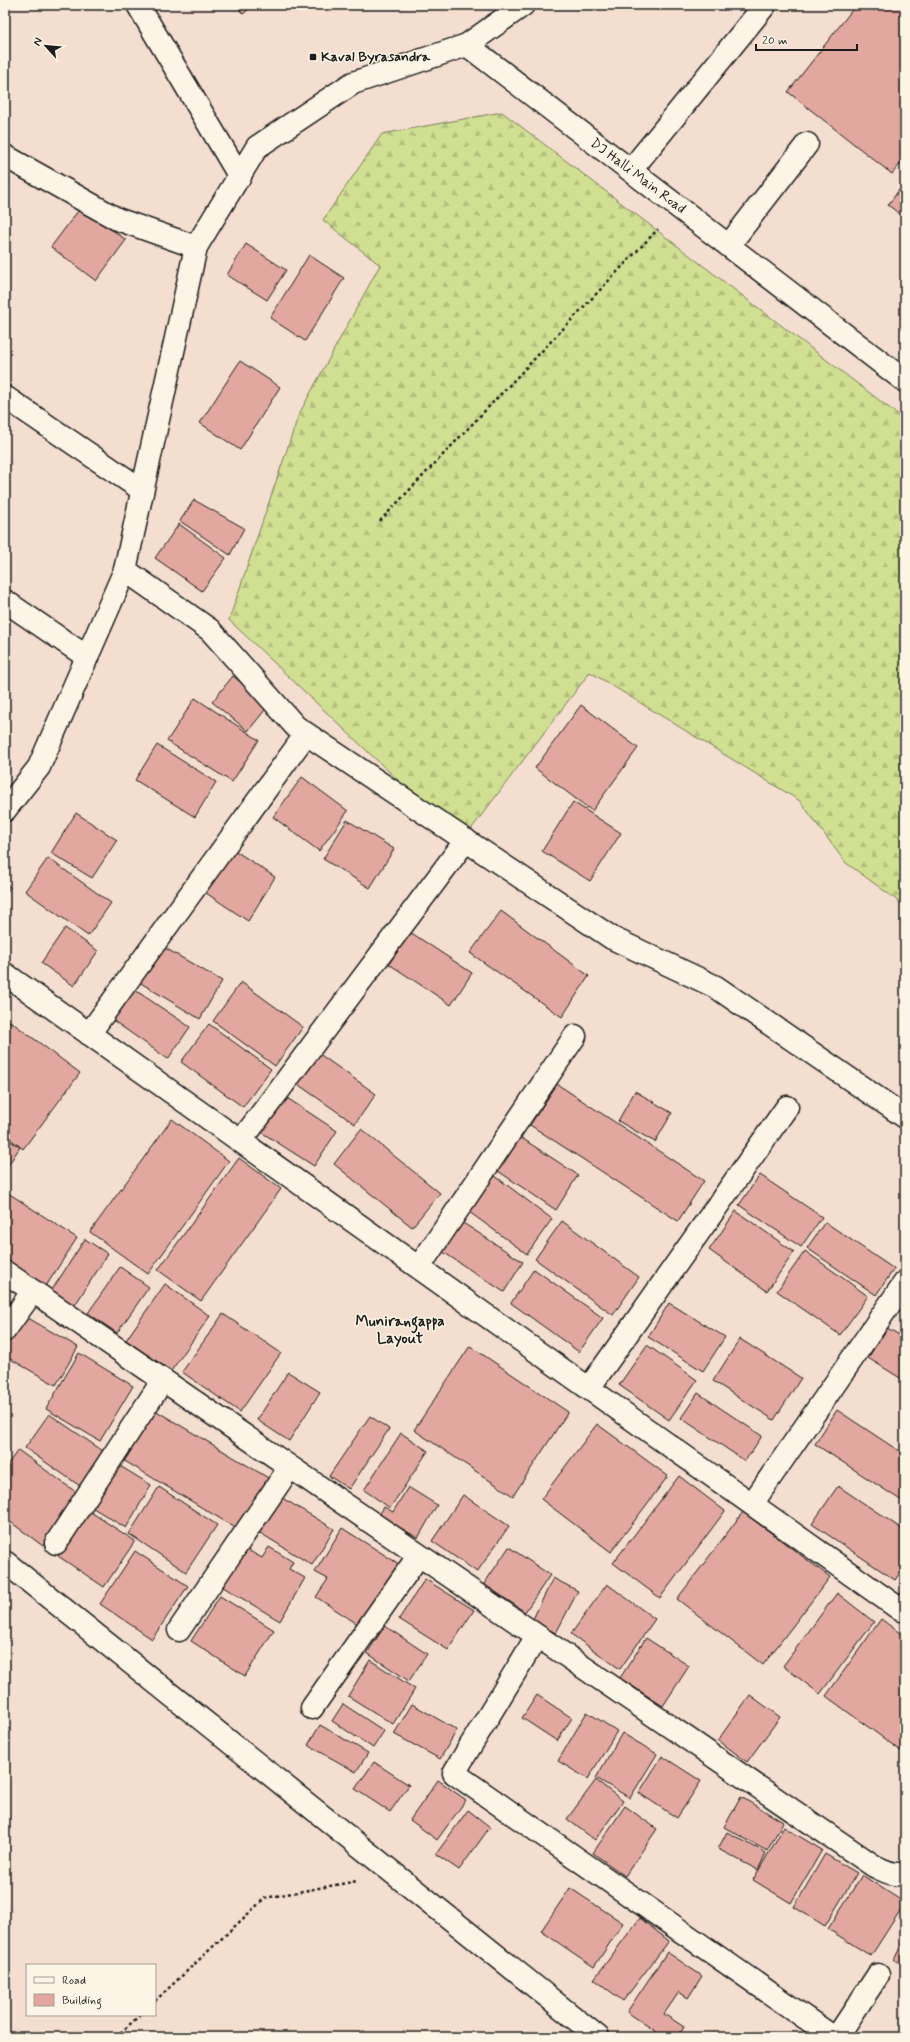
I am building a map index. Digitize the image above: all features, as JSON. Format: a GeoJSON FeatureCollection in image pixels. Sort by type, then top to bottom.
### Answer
{"type":"FeatureCollection","features":[{"type":"Feature","properties":{"kind":"street"},"geometry":{"type":"LineString","coordinates":[[138,5],[240,177]]}},
{"type":"Feature","properties":{"kind":"street"},"geometry":{"type":"LineString","coordinates":[[631,170],[765,5]]}},
{"type":"Feature","properties":{"kind":"street"},"geometry":{"type":"LineString","coordinates":[[5,810],[39,767],[125,570],[196,247],[257,147],[353,83],[467,45],[517,7]]}},
{"type":"Feature","properties":{"kind":"street","name":"DJ Halli Main Road"},"geometry":{"type":"LineString","coordinates":[[467,45],[905,381]]}},
{"type":"Feature","properties":{"kind":"street"},"geometry":{"type":"LineString","coordinates":[[729,245],[807,144]]}},
{"type":"Feature","properties":{"kind":"street"},"geometry":{"type":"LineString","coordinates":[[5,156],[117,219],[196,247]]}},
{"type":"Feature","properties":{"kind":"street"},"geometry":{"type":"LineString","coordinates":[[5,397],[142,490]]}},
{"type":"Feature","properties":{"kind":"street"},"geometry":{"type":"LineString","coordinates":[[125,570],[210,630],[296,727],[612,938],[716,987],[905,1117]]}},
{"type":"Feature","properties":{"kind":"street"},"geometry":{"type":"LineString","coordinates":[[5,601],[87,656]]}},
{"type":"Feature","properties":{"kind":"street"},"geometry":{"type":"LineString","coordinates":[[89,1034],[306,734]]}},
{"type":"Feature","properties":{"kind":"street"},"geometry":{"type":"LineString","coordinates":[[241,1141],[466,840]]}},
{"type":"Feature","properties":{"kind":"street"},"geometry":{"type":"LineString","coordinates":[[5,974],[901,1610],[905,1605]]}},
{"type":"Feature","properties":{"kind":"street"},"geometry":{"type":"LineString","coordinates":[[419,1268],[575,1036]]}},
{"type":"Feature","properties":{"kind":"street"},"geometry":{"type":"LineString","coordinates":[[589,1388],[787,1107]]}},
{"type":"Feature","properties":{"kind":"street"},"geometry":{"type":"LineString","coordinates":[[5,1272],[874,1866],[887,1872],[900,1875],[905,1873]]}},
{"type":"Feature","properties":{"kind":"street"},"geometry":{"type":"LineString","coordinates":[[752,1504],[905,1282]]}},
{"type":"Feature","properties":{"kind":"street"},"geometry":{"type":"LineString","coordinates":[[5,1330],[33,1291]]}},
{"type":"Feature","properties":{"kind":"street"},"geometry":{"type":"LineString","coordinates":[[56,1543],[163,1380]]}},
{"type":"Feature","properties":{"kind":"street"},"geometry":{"type":"LineString","coordinates":[[179,1630],[290,1467]]}},
{"type":"Feature","properties":{"kind":"street"},"geometry":{"type":"LineString","coordinates":[[312,1708],[419,1555]]}},
{"type":"Feature","properties":{"kind":"street"},"geometry":{"type":"LineString","coordinates":[[5,1562],[598,2037]]}},
{"type":"Feature","properties":{"kind":"street"},"geometry":{"type":"LineString","coordinates":[[537,1636],[454,1773],[834,2037]]}},
{"type":"Feature","properties":{"kind":"street"},"geometry":{"type":"LineString","coordinates":[[838,2037],[878,1975]]}},
{"type":"Feature","properties":{"kind":"path"},"geometry":{"type":"LineString","coordinates":[[380,521],[679,207]]}},
{"type":"Feature","properties":{"kind":"path"},"geometry":{"type":"LineString","coordinates":[[156,2000],[265,1898],[393,1874]]}},
{"type":"Feature","properties":{"kind":"path"},"geometry":{"type":"LineString","coordinates":[[116,2037],[139,2016]]}},
{"type":"Feature","properties":{"kind":"green space"},"geometry":{"type":"Polygon","coordinates":[[[502,112],[905,420],[905,906],[845,862],[800,801],[590,672],[462,841],[229,620],[299,414],[380,265],[323,220],[382,134],[502,112]]]}},
{"type":"Feature","properties":{"kind":"building"},"geometry":{"type":"Polygon","coordinates":[[[236,5],[254,5],[243,14],[236,5]]]}},
{"type":"Feature","properties":{"kind":"building"},"geometry":{"type":"Polygon","coordinates":[[[856,5],[905,5],[905,158],[892,174],[788,92],[856,5]]]}},
{"type":"Feature","properties":{"kind":"building"},"geometry":{"type":"Polygon","coordinates":[[[905,182],[905,218],[888,205],[905,182]]]}},
{"type":"Feature","properties":{"kind":"building"},"geometry":{"type":"Polygon","coordinates":[[[81,207],[126,240],[96,281],[51,247],[81,207]]]}},
{"type":"Feature","properties":{"kind":"building"},"geometry":{"type":"Polygon","coordinates":[[[246,244],[286,270],[267,300],[227,275],[246,244]]]}},
{"type":"Feature","properties":{"kind":"building"},"geometry":{"type":"Polygon","coordinates":[[[309,255],[344,278],[305,341],[270,318],[309,255]]]}},
{"type":"Feature","properties":{"kind":"building"},"geometry":{"type":"Polygon","coordinates":[[[240,361],[280,387],[240,450],[200,423],[240,361]]]}},
{"type":"Feature","properties":{"kind":"building"},"geometry":{"type":"Polygon","coordinates":[[[194,500],[244,528],[230,555],[180,521],[194,500]]]}},
{"type":"Feature","properties":{"kind":"building"},"geometry":{"type":"Polygon","coordinates":[[[179,524],[226,558],[202,591],[155,558],[179,524]]]}},
{"type":"Feature","properties":{"kind":"building"},"geometry":{"type":"Polygon","coordinates":[[[233,676],[269,705],[248,731],[212,702],[233,676]]]}},
{"type":"Feature","properties":{"kind":"building"},"geometry":{"type":"Polygon","coordinates":[[[195,698],[259,740],[232,782],[167,741],[195,698]]]}},
{"type":"Feature","properties":{"kind":"building"},"geometry":{"type":"Polygon","coordinates":[[[581,705],[638,748],[592,811],[535,768],[581,705]]]}},
{"type":"Feature","properties":{"kind":"building"},"geometry":{"type":"Polygon","coordinates":[[[157,745],[216,782],[195,817],[135,780],[157,745]]]}},
{"type":"Feature","properties":{"kind":"building"},"geometry":{"type":"Polygon","coordinates":[[[302,777],[348,811],[319,851],[273,817],[302,777]]]}},
{"type":"Feature","properties":{"kind":"building"},"geometry":{"type":"Polygon","coordinates":[[[573,802],[621,833],[590,881],[542,851],[573,802]]]}},
{"type":"Feature","properties":{"kind":"building"},"geometry":{"type":"Polygon","coordinates":[[[76,813],[117,840],[92,878],[51,853],[76,813]]]}},
{"type":"Feature","properties":{"kind":"building"},"geometry":{"type":"Polygon","coordinates":[[[347,820],[394,849],[370,888],[323,859],[347,820]]]}},
{"type":"Feature","properties":{"kind":"building"},"geometry":{"type":"Polygon","coordinates":[[[231,848],[275,877],[248,921],[203,891],[231,848]]]}},
{"type":"Feature","properties":{"kind":"building"},"geometry":{"type":"Polygon","coordinates":[[[48,858],[111,903],[88,936],[25,891],[48,858]]]}},
{"type":"Feature","properties":{"kind":"building"},"geometry":{"type":"Polygon","coordinates":[[[5,883],[10,887],[5,894],[5,883]]]}},
{"type":"Feature","properties":{"kind":"building"},"geometry":{"type":"Polygon","coordinates":[[[501,911],[589,976],[562,1017],[470,953],[501,911]]]}},
{"type":"Feature","properties":{"kind":"building"},"geometry":{"type":"Polygon","coordinates":[[[65,928],[98,951],[74,986],[41,963],[65,928]]]}},
{"type":"Feature","properties":{"kind":"building"},"geometry":{"type":"Polygon","coordinates":[[[410,932],[472,973],[451,1005],[389,964],[410,932]]]}},
{"type":"Feature","properties":{"kind":"building"},"geometry":{"type":"Polygon","coordinates":[[[160,945],[222,981],[200,1019],[139,982],[160,945]]]}},
{"type":"Feature","properties":{"kind":"building"},"geometry":{"type":"Polygon","coordinates":[[[241,982],[303,1027],[275,1066],[213,1021],[241,982]]]}},
{"type":"Feature","properties":{"kind":"building"},"geometry":{"type":"Polygon","coordinates":[[[132,988],[190,1027],[168,1059],[111,1019],[132,988]]]}},
{"type":"Feature","properties":{"kind":"building"},"geometry":{"type":"Polygon","coordinates":[[[10,1021],[80,1073],[23,1149],[5,1135],[5,1028],[10,1021]]]}},
{"type":"Feature","properties":{"kind":"building"},"geometry":{"type":"Polygon","coordinates":[[[209,1024],[271,1069],[243,1107],[181,1062],[209,1024]]]}},
{"type":"Feature","properties":{"kind":"building"},"geometry":{"type":"Polygon","coordinates":[[[315,1051],[376,1094],[355,1124],[293,1081],[315,1051]]]}},
{"type":"Feature","properties":{"kind":"building"},"geometry":{"type":"Polygon","coordinates":[[[557,1084],[704,1181],[678,1221],[530,1125],[557,1084]]]}},
{"type":"Feature","properties":{"kind":"building"},"geometry":{"type":"Polygon","coordinates":[[[635,1091],[672,1113],[655,1142],[618,1121],[635,1091]]]}},
{"type":"Feature","properties":{"kind":"building"},"geometry":{"type":"Polygon","coordinates":[[[284,1096],[337,1131],[314,1166],[261,1132],[284,1096]]]}},
{"type":"Feature","properties":{"kind":"building"},"geometry":{"type":"Polygon","coordinates":[[[172,1119],[229,1161],[148,1274],[90,1232],[172,1119]]]}},
{"type":"Feature","properties":{"kind":"building"},"geometry":{"type":"Polygon","coordinates":[[[361,1129],[440,1193],[412,1227],[334,1164],[361,1129]]]}},
{"type":"Feature","properties":{"kind":"building"},"geometry":{"type":"Polygon","coordinates":[[[517,1135],[578,1175],[556,1210],[495,1169],[517,1135]]]}},
{"type":"Feature","properties":{"kind":"building"},"geometry":{"type":"Polygon","coordinates":[[[5,1138],[20,1147],[5,1170],[5,1138]]]}},
{"type":"Feature","properties":{"kind":"building"},"geometry":{"type":"Polygon","coordinates":[[[239,1158],[281,1189],[201,1301],[158,1270],[239,1158]]]}},
{"type":"Feature","properties":{"kind":"building"},"geometry":{"type":"Polygon","coordinates":[[[491,1173],[552,1219],[527,1254],[465,1209],[491,1173]]]}},
{"type":"Feature","properties":{"kind":"building"},"geometry":{"type":"Polygon","coordinates":[[[760,1175],[822,1217],[801,1247],[739,1205],[760,1175]]]}},
{"type":"Feature","properties":{"kind":"building"},"geometry":{"type":"Polygon","coordinates":[[[5,1191],[77,1238],[46,1286],[5,1259],[5,1191]]]}},
{"type":"Feature","properties":{"kind":"building"},"geometry":{"type":"Polygon","coordinates":[[[736,1211],[794,1252],[767,1291],[709,1250],[736,1211]]]}},
{"type":"Feature","properties":{"kind":"building"},"geometry":{"type":"Polygon","coordinates":[[[460,1221],[523,1262],[504,1292],[440,1250],[460,1221]]]}},
{"type":"Feature","properties":{"kind":"building"},"geometry":{"type":"Polygon","coordinates":[[[562,1221],[639,1277],[613,1315],[535,1259],[562,1221]]]}},
{"type":"Feature","properties":{"kind":"building"},"geometry":{"type":"Polygon","coordinates":[[[825,1222],[894,1269],[876,1295],[807,1248],[825,1222]]]}},
{"type":"Feature","properties":{"kind":"building"},"geometry":{"type":"Polygon","coordinates":[[[85,1239],[108,1254],[73,1308],[50,1293],[85,1239]]]}},
{"type":"Feature","properties":{"kind":"building"},"geometry":{"type":"Polygon","coordinates":[[[805,1251],[868,1296],[840,1335],[777,1291],[805,1251]]]}},
{"type":"Feature","properties":{"kind":"building"},"geometry":{"type":"Polygon","coordinates":[[[120,1267],[149,1287],[117,1333],[88,1313],[120,1267]]]}},
{"type":"Feature","properties":{"kind":"building"},"geometry":{"type":"Polygon","coordinates":[[[534,1269],[603,1318],[579,1352],[511,1303],[534,1269]]]}},
{"type":"Feature","properties":{"kind":"building"},"geometry":{"type":"Polygon","coordinates":[[[165,1284],[210,1316],[171,1371],[126,1340],[165,1284]]]}},
{"type":"Feature","properties":{"kind":"building"},"geometry":{"type":"Polygon","coordinates":[[[669,1303],[725,1337],[703,1371],[648,1337],[669,1303]]]}},
{"type":"Feature","properties":{"kind":"building"},"geometry":{"type":"Polygon","coordinates":[[[223,1314],[281,1353],[240,1412],[182,1372],[223,1314]]]}},
{"type":"Feature","properties":{"kind":"building"},"geometry":{"type":"Polygon","coordinates":[[[23,1315],[78,1347],[56,1385],[5,1356],[5,1345],[23,1315]]]}},
{"type":"Feature","properties":{"kind":"building"},"geometry":{"type":"Polygon","coordinates":[[[887,1328],[905,1338],[905,1381],[868,1358],[887,1328]]]}},
{"type":"Feature","properties":{"kind":"building"},"geometry":{"type":"Polygon","coordinates":[[[740,1339],[801,1378],[774,1420],[713,1381],[740,1339]]]}},
{"type":"Feature","properties":{"kind":"building"},"geometry":{"type":"Polygon","coordinates":[[[647,1345],[697,1380],[669,1420],[619,1385],[647,1345]]]}},
{"type":"Feature","properties":{"kind":"building"},"geometry":{"type":"Polygon","coordinates":[[[470,1346],[568,1412],[513,1496],[414,1430],[470,1346]]]}},
{"type":"Feature","properties":{"kind":"building"},"geometry":{"type":"Polygon","coordinates":[[[79,1353],[133,1386],[100,1441],[46,1409],[79,1353]]]}},
{"type":"Feature","properties":{"kind":"building"},"geometry":{"type":"Polygon","coordinates":[[[288,1372],[320,1392],[289,1441],[257,1420],[288,1372]]]}},
{"type":"Feature","properties":{"kind":"building"},"geometry":{"type":"Polygon","coordinates":[[[698,1393],[762,1436],[745,1461],[681,1418],[698,1393]]]}},
{"type":"Feature","properties":{"kind":"building"},"geometry":{"type":"Polygon","coordinates":[[[153,1409],[270,1479],[239,1530],[123,1460],[153,1409]]]}},
{"type":"Feature","properties":{"kind":"building"},"geometry":{"type":"Polygon","coordinates":[[[837,1410],[905,1455],[905,1503],[815,1444],[837,1410]]]}},
{"type":"Feature","properties":{"kind":"building"},"geometry":{"type":"Polygon","coordinates":[[[49,1414],[106,1453],[83,1488],[25,1448],[49,1414]]]}},
{"type":"Feature","properties":{"kind":"building"},"geometry":{"type":"Polygon","coordinates":[[[370,1416],[389,1429],[349,1489],[329,1476],[370,1416]]]}},
{"type":"Feature","properties":{"kind":"building"},"geometry":{"type":"Polygon","coordinates":[[[597,1424],[668,1476],[611,1552],[541,1499],[597,1424]]]}},
{"type":"Feature","properties":{"kind":"building"},"geometry":{"type":"Polygon","coordinates":[[[401,1433],[428,1451],[390,1508],[364,1490],[401,1433]]]}},
{"type":"Feature","properties":{"kind":"building"},"geometry":{"type":"Polygon","coordinates":[[[18,1450],[80,1495],[43,1546],[5,1518],[5,1468],[18,1450]]]}},
{"type":"Feature","properties":{"kind":"building"},"geometry":{"type":"Polygon","coordinates":[[[115,1463],[151,1485],[126,1528],[90,1506],[115,1463]]]}},
{"type":"Feature","properties":{"kind":"building"},"geometry":{"type":"Polygon","coordinates":[[[679,1476],[725,1511],[660,1598],[613,1563],[679,1476]]]}},
{"type":"Feature","properties":{"kind":"building"},"geometry":{"type":"Polygon","coordinates":[[[838,1486],[905,1531],[905,1565],[895,1580],[812,1524],[838,1486]]]}},
{"type":"Feature","properties":{"kind":"building"},"geometry":{"type":"Polygon","coordinates":[[[159,1487],[217,1525],[186,1572],[129,1534],[159,1487]]]}},
{"type":"Feature","properties":{"kind":"building"},"geometry":{"type":"Polygon","coordinates":[[[408,1487],[437,1505],[418,1538],[379,1515],[384,1507],[393,1512],[408,1487]]]}},
{"type":"Feature","properties":{"kind":"building"},"geometry":{"type":"Polygon","coordinates":[[[463,1495],[509,1526],[477,1572],[432,1541],[463,1495]]]}},
{"type":"Feature","properties":{"kind":"building"},"geometry":{"type":"Polygon","coordinates":[[[279,1496],[334,1529],[312,1565],[257,1531],[279,1496]]]}},
{"type":"Feature","properties":{"kind":"building"},"geometry":{"type":"Polygon","coordinates":[[[89,1511],[135,1541],[104,1587],[58,1556],[89,1511]]]}},
{"type":"Feature","properties":{"kind":"building"},"geometry":{"type":"Polygon","coordinates":[[[743,1512],[830,1577],[763,1665],[677,1599],[743,1512]]]}},
{"type":"Feature","properties":{"kind":"building"},"geometry":{"type":"Polygon","coordinates":[[[342,1528],[399,1564],[359,1625],[316,1597],[328,1579],[315,1572],[342,1528]]]}},
{"type":"Feature","properties":{"kind":"building"},"geometry":{"type":"Polygon","coordinates":[[[269,1547],[293,1562],[289,1569],[305,1578],[280,1621],[223,1587],[246,1549],[262,1558],[269,1547]]]}},
{"type":"Feature","properties":{"kind":"building"},"geometry":{"type":"Polygon","coordinates":[[[509,1547],[550,1575],[525,1612],[484,1584],[509,1547]]]}},
{"type":"Feature","properties":{"kind":"building"},"geometry":{"type":"Polygon","coordinates":[[[135,1551],[188,1586],[152,1639],[100,1604],[135,1551]]]}},
{"type":"Feature","properties":{"kind":"building"},"geometry":{"type":"Polygon","coordinates":[[[553,1578],[578,1591],[556,1633],[532,1621],[553,1578]]]}},
{"type":"Feature","properties":{"kind":"building"},"geometry":{"type":"Polygon","coordinates":[[[425,1579],[474,1610],[448,1650],[399,1619],[425,1579]]]}},
{"type":"Feature","properties":{"kind":"building"},"geometry":{"type":"Polygon","coordinates":[[[607,1584],[655,1619],[620,1669],[571,1634],[607,1584]]]}},
{"type":"Feature","properties":{"kind":"building"},"geometry":{"type":"Polygon","coordinates":[[[837,1593],[874,1622],[820,1694],[783,1666],[837,1593]]]}},
{"type":"Feature","properties":{"kind":"building"},"geometry":{"type":"Polygon","coordinates":[[[220,1596],[274,1630],[245,1676],[191,1641],[220,1596]]]}},
{"type":"Feature","properties":{"kind":"building"},"geometry":{"type":"Polygon","coordinates":[[[881,1619],[905,1637],[905,1754],[826,1696],[881,1619]]]}},
{"type":"Feature","properties":{"kind":"building"},"geometry":{"type":"Polygon","coordinates":[[[385,1626],[427,1654],[409,1681],[367,1653],[385,1626]]]}},
{"type":"Feature","properties":{"kind":"building"},"geometry":{"type":"Polygon","coordinates":[[[646,1638],[689,1666],[663,1706],[620,1678],[646,1638]]]}},
{"type":"Feature","properties":{"kind":"building"},"geometry":{"type":"Polygon","coordinates":[[[370,1660],[415,1689],[393,1724],[348,1696],[370,1660]]]}},
{"type":"Feature","properties":{"kind":"building"},"geometry":{"type":"Polygon","coordinates":[[[537,1695],[572,1718],[557,1741],[522,1718],[537,1695]]]}},
{"type":"Feature","properties":{"kind":"building"},"geometry":{"type":"Polygon","coordinates":[[[750,1695],[780,1717],[747,1762],[718,1740],[750,1695]]]}},
{"type":"Feature","properties":{"kind":"building"},"geometry":{"type":"Polygon","coordinates":[[[343,1704],[384,1731],[373,1748],[332,1721],[343,1704]]]}},
{"type":"Feature","properties":{"kind":"building"},"geometry":{"type":"Polygon","coordinates":[[[412,1704],[457,1730],[440,1759],[394,1734],[412,1704]]]}},
{"type":"Feature","properties":{"kind":"building"},"geometry":{"type":"Polygon","coordinates":[[[587,1712],[617,1731],[588,1779],[558,1761],[587,1712]]]}},
{"type":"Feature","properties":{"kind":"building"},"geometry":{"type":"Polygon","coordinates":[[[320,1725],[368,1753],[356,1772],[308,1745],[320,1725]]]}},
{"type":"Feature","properties":{"kind":"building"},"geometry":{"type":"Polygon","coordinates":[[[622,1733],[657,1754],[630,1798],[596,1778],[622,1733]]]}},
{"type":"Feature","properties":{"kind":"building"},"geometry":{"type":"Polygon","coordinates":[[[662,1756],[701,1781],[677,1818],[639,1793],[662,1756]]]}},
{"type":"Feature","properties":{"kind":"building"},"geometry":{"type":"Polygon","coordinates":[[[374,1762],[409,1785],[390,1812],[355,1789],[374,1762]]]}},
{"type":"Feature","properties":{"kind":"building"},"geometry":{"type":"Polygon","coordinates":[[[438,1780],[466,1800],[437,1840],[410,1820],[438,1780]]]}},
{"type":"Feature","properties":{"kind":"building"},"geometry":{"type":"Polygon","coordinates":[[[596,1780],[623,1801],[595,1840],[567,1819],[596,1780]]]}},
{"type":"Feature","properties":{"kind":"building"},"geometry":{"type":"Polygon","coordinates":[[[741,1797],[783,1822],[767,1851],[724,1827],[741,1797]]]}},
{"type":"Feature","properties":{"kind":"building"},"geometry":{"type":"Polygon","coordinates":[[[625,1806],[657,1829],[625,1876],[593,1853],[625,1806]]]}},
{"type":"Feature","properties":{"kind":"building"},"geometry":{"type":"Polygon","coordinates":[[[468,1810],[490,1827],[459,1870],[436,1854],[468,1810]]]}},
{"type":"Feature","properties":{"kind":"building"},"geometry":{"type":"Polygon","coordinates":[[[784,1827],[822,1850],[791,1903],[753,1880],[784,1827]]]}},
{"type":"Feature","properties":{"kind":"building"},"geometry":{"type":"Polygon","coordinates":[[[727,1832],[766,1853],[758,1870],[718,1849],[727,1832]]]}},
{"type":"Feature","properties":{"kind":"building"},"geometry":{"type":"Polygon","coordinates":[[[825,1854],[857,1873],[825,1926],[794,1907],[825,1854]]]}},
{"type":"Feature","properties":{"kind":"building"},"geometry":{"type":"Polygon","coordinates":[[[862,1875],[905,1903],[871,1956],[828,1929],[862,1875]]]}},
{"type":"Feature","properties":{"kind":"building"},"geometry":{"type":"Polygon","coordinates":[[[570,1888],[623,1923],[594,1967],[541,1931],[570,1888]]]}},
{"type":"Feature","properties":{"kind":"building"},"geometry":{"type":"Polygon","coordinates":[[[640,1918],[669,1941],[623,2001],[594,1979],[640,1918]]]}},
{"type":"Feature","properties":{"kind":"building"},"geometry":{"type":"Polygon","coordinates":[[[905,1937],[905,1965],[894,1960],[905,1937]]]}},
{"type":"Feature","properties":{"kind":"building"},"geometry":{"type":"Polygon","coordinates":[[[667,1952],[702,1976],[688,1998],[679,1992],[664,2014],[684,2027],[678,2037],[664,2037],[627,2012],[667,1952]]]}},
{"type":"Feature","properties":{"kind":"place","name":"Kaval Byrasandra"},"geometry":{"type":"Point","coordinates":[313,57]}},
{"type":"Feature","properties":{"kind":"district","name":"Munirangappa Layout"},"geometry":{"type":"Point","coordinates":[400,1330]}}]}
